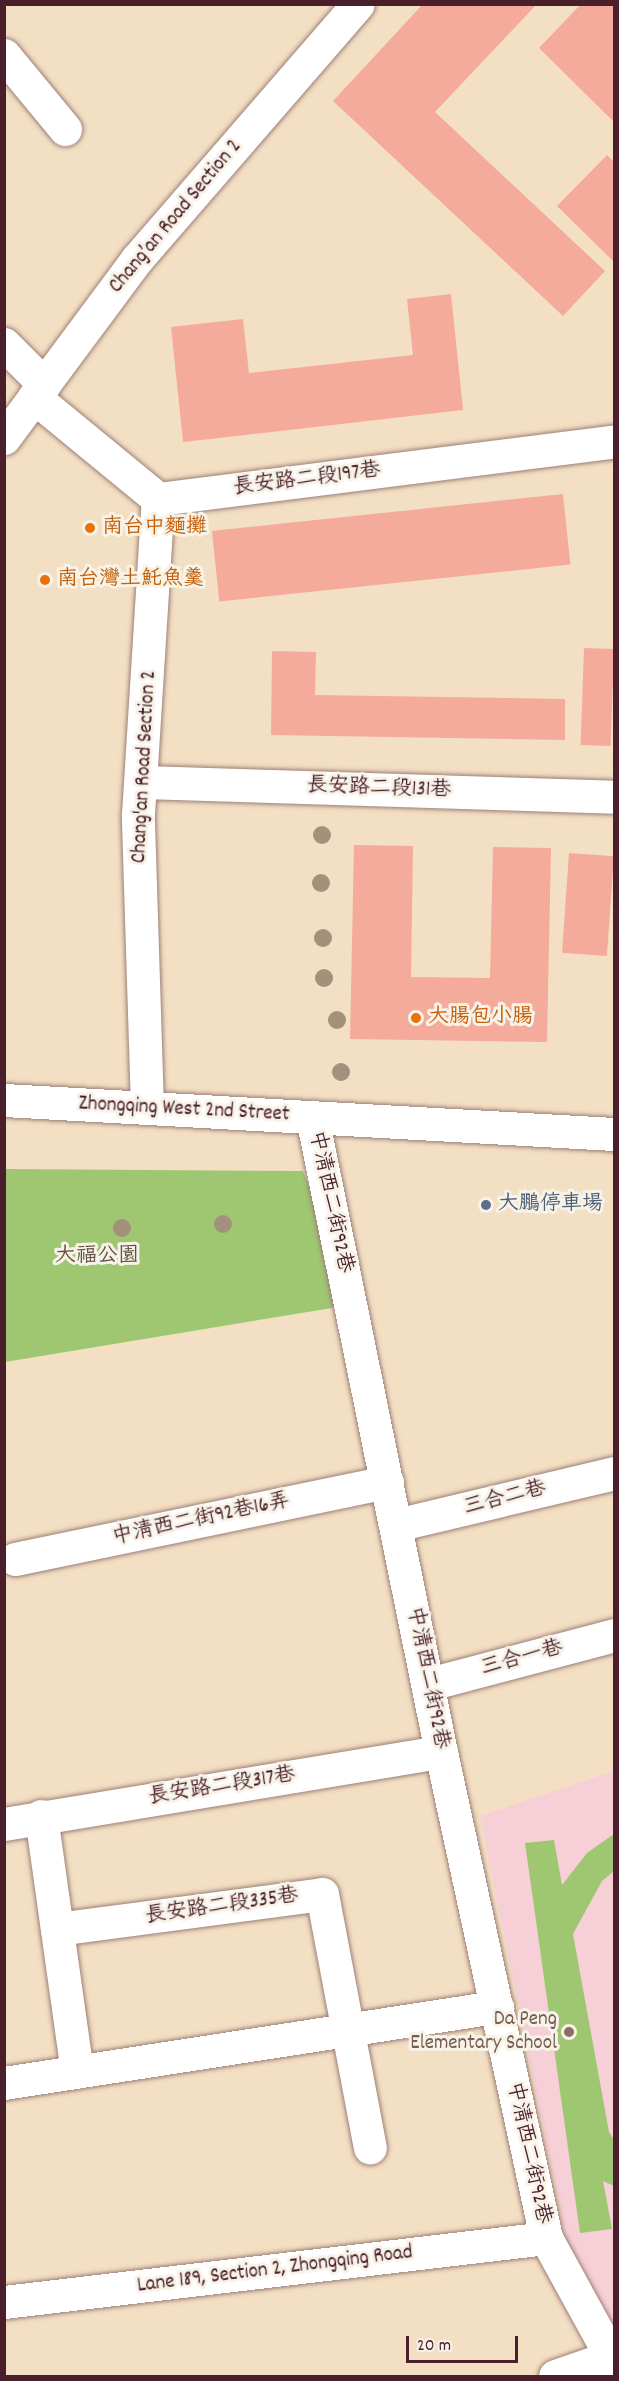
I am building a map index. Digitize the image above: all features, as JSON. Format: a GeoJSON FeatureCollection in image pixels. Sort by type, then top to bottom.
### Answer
{"type":"FeatureCollection","features":[{"type":"Feature","properties":{"kind":"street","name":"Chang’an Road Section 2"},"geometry":{"type":"LineString","coordinates":[[4,438],[137,260],[358,4]]}},
{"type":"Feature","properties":{"kind":"street"},"geometry":{"type":"LineString","coordinates":[[4,56],[65,129]]}},
{"type":"Feature","properties":{"kind":"street"},"geometry":{"type":"LineString","coordinates":[[4,344],[39,391],[158,499]]}},
{"type":"Feature","properties":{"kind":"street","name":"長安路二段197巷"},"geometry":{"type":"LineString","coordinates":[[158,499],[615,441]]}},
{"type":"Feature","properties":{"kind":"street","name":"Chang'an Road Section 2"},"geometry":{"type":"LineString","coordinates":[[147,1108],[138,814],[144,782],[158,499]]}},
{"type":"Feature","properties":{"kind":"street","name":"長安路二段131巷"},"geometry":{"type":"LineString","coordinates":[[144,782],[615,797]]}},
{"type":"Feature","properties":{"kind":"street","name":"Zhongqing West 2nd Street"},"geometry":{"type":"LineString","coordinates":[[4,1100],[615,1134]]}},
{"type":"Feature","properties":{"kind":"street","name":"中清西二街92巷"},"geometry":{"type":"LineString","coordinates":[[312,1117],[441,1752],[546,2238],[614,2359]]}},
{"type":"Feature","properties":{"kind":"street","name":"三合二巷"},"geometry":{"type":"LineString","coordinates":[[396,1526],[615,1473]]}},
{"type":"Feature","properties":{"kind":"street","name":"中清西二街92巷16弄"},"geometry":{"type":"LineString","coordinates":[[15,1559],[387,1482]]}},
{"type":"Feature","properties":{"kind":"street","name":"三合一巷"},"geometry":{"type":"LineString","coordinates":[[429,1684],[615,1635]]}},
{"type":"Feature","properties":{"kind":"street","name":"長安路二段317巷"},"geometry":{"type":"LineString","coordinates":[[4,1824],[41,1816],[441,1752]]}},
{"type":"Feature","properties":{"kind":"street"},"geometry":{"type":"LineString","coordinates":[[41,1816],[77,2071]]}},
{"type":"Feature","properties":{"kind":"street","name":"長安路二段335巷"},"geometry":{"type":"LineString","coordinates":[[57,1929],[322,1894],[370,2147]]}},
{"type":"Feature","properties":{"kind":"street"},"geometry":{"type":"LineString","coordinates":[[4,2083],[497,2007]]}},
{"type":"Feature","properties":{"kind":"street","name":"Lane 189, Section 2, Zhongqing Road"},"geometry":{"type":"LineString","coordinates":[[4,2302],[546,2238]]}},
{"type":"Feature","properties":{"kind":"street"},"geometry":{"type":"LineString","coordinates":[[555,2376],[614,2359]]}},
{"type":"Feature","properties":{"kind":"shaded area","name":"Da Peng Elementary School"},"geometry":{"type":"Polygon","coordinates":[[[614,1771],[614,2344],[568,2248],[480,1816],[614,1771]]]}},
{"type":"Feature","properties":{"kind":"green space","name":"大福公園"},"geometry":{"type":"Polygon","coordinates":[[[4,1169],[303,1171],[328,1236],[344,1306],[5,1362],[4,1169]]]}},
{"type":"Feature","properties":{"kind":"green space"},"geometry":{"type":"Polygon","coordinates":[[[614,1834],[614,1871],[602,1881],[573,1934],[609,2132],[614,2140],[614,2186],[603,2181],[612,2229],[580,2233],[525,1843],[554,1840],[562,1885],[587,1853],[614,1834]]]}},
{"type":"Feature","properties":{"kind":"building"},"geometry":{"type":"Polygon","coordinates":[[[423,4],[537,4],[435,112],[605,271],[563,316],[333,101],[423,4]]]}},
{"type":"Feature","properties":{"kind":"building"},"geometry":{"type":"Polygon","coordinates":[[[581,4],[614,4],[614,122],[539,48],[581,4]]]}},
{"type":"Feature","properties":{"kind":"building"},"geometry":{"type":"Polygon","coordinates":[[[607,155],[614,162],[614,262],[557,206],[607,155]]]}},
{"type":"Feature","properties":{"kind":"building"},"geometry":{"type":"Polygon","coordinates":[[[451,294],[463,410],[183,442],[171,327],[243,319],[249,373],[413,355],[407,299],[451,294]]]}},
{"type":"Feature","properties":{"kind":"building"},"geometry":{"type":"Polygon","coordinates":[[[563,494],[570,565],[219,602],[212,531],[563,494]]]}},
{"type":"Feature","properties":{"kind":"building"},"geometry":{"type":"Polygon","coordinates":[[[584,648],[614,649],[611,746],[581,745],[584,648]]]}},
{"type":"Feature","properties":{"kind":"building"},"geometry":{"type":"Polygon","coordinates":[[[272,651],[316,652],[315,695],[565,699],[565,740],[271,735],[272,651]]]}},
{"type":"Feature","properties":{"kind":"building"},"geometry":{"type":"Polygon","coordinates":[[[354,845],[413,846],[411,977],[490,978],[493,847],[551,848],[547,1042],[350,1039],[354,845]]]}},
{"type":"Feature","properties":{"kind":"building"},"geometry":{"type":"Polygon","coordinates":[[[569,853],[614,856],[607,956],[562,953],[569,853]]]}},
{"type":"Feature","properties":{"kind":"place","name":"南台中麵攤"},"geometry":{"type":"Point","coordinates":[90,528]}},
{"type":"Feature","properties":{"kind":"place","name":"南台灣土魠魚羹"},"geometry":{"type":"Point","coordinates":[45,580]}},
{"type":"Feature","properties":{"kind":"place","name":"大腸包小腸"},"geometry":{"type":"Point","coordinates":[416,1018]}},
{"type":"Feature","properties":{"kind":"place","name":"大鵬停車場"},"geometry":{"type":"Point","coordinates":[486,1205]}},
{"type":"Feature","properties":{"kind":"place","name":"Da Peng Elementary School"},"geometry":{"type":"Point","coordinates":[569,2032]}}]}
